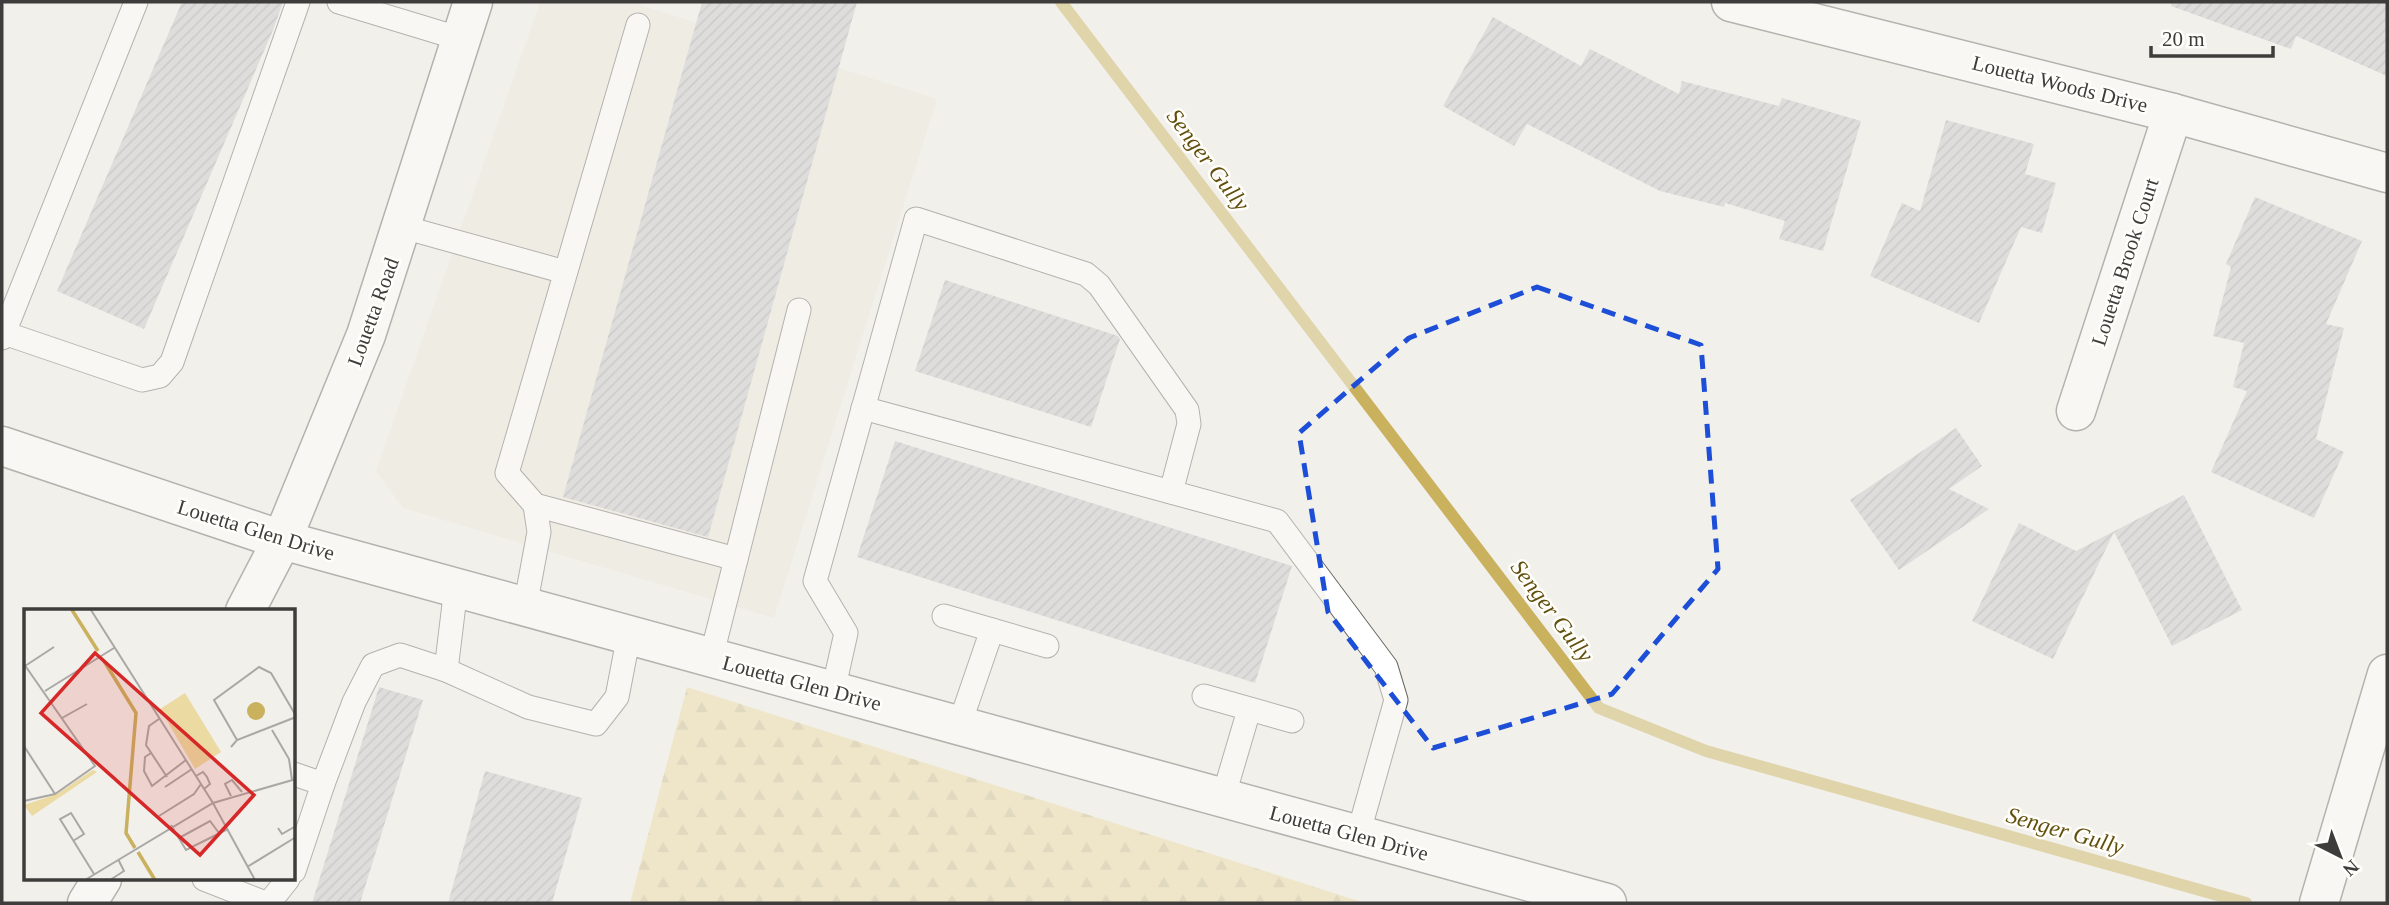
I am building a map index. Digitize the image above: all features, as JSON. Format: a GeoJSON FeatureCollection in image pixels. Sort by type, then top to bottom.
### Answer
{"type":"FeatureCollection","features":[{"type":"Feature","properties":{"kind":"street","name":"Louetta Road"},"geometry":{"type":"LineString","coordinates":[[246,609],[282,540],[366,335],[473,2]]}},
{"type":"Feature","properties":{"kind":"street","name":"Louetta Woods Drive"},"geometry":{"type":"LineString","coordinates":[[1731,2],[2174,113],[2387,173]]}},
{"type":"Feature","properties":{"kind":"street","name":"Louetta Brook Court"},"geometry":{"type":"LineString","coordinates":[[2076,411],[2174,113]]}},
{"type":"Feature","properties":{"kind":"street","name":"Louetta Glen Drive"},"geometry":{"type":"LineString","coordinates":[[2,446],[282,540],[1607,903]]}},
{"type":"Feature","properties":{"kind":"street"},"geometry":{"type":"LineString","coordinates":[[2319,903],[2387,674]]}},
{"type":"Feature","properties":{"kind":"street"},"geometry":{"type":"LineString","coordinates":[[87,903],[101,880]]}},
{"type":"Feature","properties":{"kind":"lane"},"geometry":{"type":"LineString","coordinates":[[136,2],[3,335],[142,380],[160,376],[172,362],[298,2]]}},
{"type":"Feature","properties":{"kind":"lane"},"geometry":{"type":"LineString","coordinates":[[339,2],[461,39]]}},
{"type":"Feature","properties":{"kind":"lane"},"geometry":{"type":"LineString","coordinates":[[638,25],[507,474],[535,505],[736,559]]}},
{"type":"Feature","properties":{"kind":"lane"},"geometry":{"type":"LineString","coordinates":[[833,691],[846,633],[815,581],[916,219],[1086,274],[1099,285],[1186,411],[1189,424],[1171,492]]}},
{"type":"Feature","properties":{"kind":"lane"},"geometry":{"type":"LineString","coordinates":[[402,227],[565,272]]}},
{"type":"Feature","properties":{"kind":"lane"},"geometry":{"type":"LineString","coordinates":[[711,658],[799,310]]}},
{"type":"Feature","properties":{"kind":"lane"},"geometry":{"type":"LineString","coordinates":[[863,408],[1278,521],[1386,667],[1396,701],[1358,835]]}},
{"type":"Feature","properties":{"kind":"lane"},"geometry":{"type":"LineString","coordinates":[[525,607],[539,532],[535,505]]}},
{"type":"Feature","properties":{"kind":"lane"},"geometry":{"type":"LineString","coordinates":[[446,670],[456,588]]}},
{"type":"Feature","properties":{"kind":"lane"},"geometry":{"type":"LineString","coordinates":[[944,616],[1047,646]]}},
{"type":"Feature","properties":{"kind":"lane"},"geometry":{"type":"LineString","coordinates":[[959,726],[992,630]]}},
{"type":"Feature","properties":{"kind":"lane"},"geometry":{"type":"LineString","coordinates":[[296,865],[354,702],[373,665],[400,655],[446,670],[528,707],[596,724],[617,697],[629,635]]}},
{"type":"Feature","properties":{"kind":"lane"},"geometry":{"type":"LineString","coordinates":[[1204,696],[1292,721]]}},
{"type":"Feature","properties":{"kind":"lane"},"geometry":{"type":"LineString","coordinates":[[1223,799],[1249,710]]}},
{"type":"Feature","properties":{"kind":"lane"},"geometry":{"type":"LineString","coordinates":[[296,775],[323,785]]}},
{"type":"Feature","properties":{"kind":"lane"},"geometry":{"type":"LineString","coordinates":[[207,880],[267,903],[287,880]]}},
{"type":"Feature","properties":{"kind":"highlighted area"},"geometry":{"type":"Polygon","coordinates":[[[1537,287],[1701,345],[1718,569],[1612,694],[1433,748],[1328,612],[1299,433],[1409,338],[1537,287]]]}},
{"type":"Feature","properties":{"kind":"shaded area"},"geometry":{"type":"Polygon","coordinates":[[[540,2],[631,2],[937,99],[774,618],[403,508],[376,471],[540,2]]]}},
{"type":"Feature","properties":{"kind":"green space"},"geometry":{"type":"Polygon","coordinates":[[[687,687],[1365,903],[630,903],[687,687]]]}},
{"type":"Feature","properties":{"kind":"building"},"geometry":{"type":"Polygon","coordinates":[[[182,2],[283,2],[144,329],[57,291],[182,2]]]}},
{"type":"Feature","properties":{"kind":"building"},"geometry":{"type":"Polygon","coordinates":[[[702,2],[857,2],[708,537],[563,497],[702,2]]]}},
{"type":"Feature","properties":{"kind":"building"},"geometry":{"type":"Polygon","coordinates":[[[2171,2],[2387,2],[2387,76],[2296,36],[2291,49],[2171,6],[2171,2]]]}},
{"type":"Feature","properties":{"kind":"building"},"geometry":{"type":"Polygon","coordinates":[[[1493,17],[1581,66],[1590,49],[1679,94],[1682,81],[1779,106],[1782,98],[1861,121],[1823,251],[1779,239],[1785,221],[1725,203],[1724,207],[1660,191],[1527,124],[1514,146],[1443,106],[1493,17]]]}},
{"type":"Feature","properties":{"kind":"building"},"geometry":{"type":"Polygon","coordinates":[[[1946,120],[2034,144],[2025,174],[2056,183],[2042,233],[2021,227],[1979,323],[1870,276],[1902,203],[1920,211],[1946,120]]]}},
{"type":"Feature","properties":{"kind":"building"},"geometry":{"type":"Polygon","coordinates":[[[2255,197],[2362,241],[2326,324],[2344,328],[2316,439],[2344,452],[2314,518],[2211,472],[2247,391],[2233,387],[2244,343],[2213,336],[2231,267],[2226,264],[2255,197]]]}},
{"type":"Feature","properties":{"kind":"building"},"geometry":{"type":"Polygon","coordinates":[[[945,280],[1118,336],[1120,339],[1091,427],[915,371],[945,280]]]}},
{"type":"Feature","properties":{"kind":"building"},"geometry":{"type":"Polygon","coordinates":[[[1956,428],[1982,466],[1949,489],[1989,509],[1899,570],[1850,500],[1956,428]]]}},
{"type":"Feature","properties":{"kind":"building"},"geometry":{"type":"Polygon","coordinates":[[[895,441],[1292,566],[1255,683],[857,557],[895,441]]]}},
{"type":"Feature","properties":{"kind":"building"},"geometry":{"type":"Polygon","coordinates":[[[2184,495],[2242,610],[2172,646],[2114,532],[2053,659],[1972,621],[2019,523],[2076,551],[2184,495]]]}},
{"type":"Feature","properties":{"kind":"building"},"geometry":{"type":"Polygon","coordinates":[[[379,687],[423,700],[360,903],[312,903],[379,687]]]}},
{"type":"Feature","properties":{"kind":"building"},"geometry":{"type":"Polygon","coordinates":[[[485,771],[582,798],[552,903],[448,903],[485,771]]]}},
{"type":"Feature","properties":{"kind":"waterway","name":"Senger Gully"},"geometry":{"type":"LineString","coordinates":[[1061,2],[1599,708],[1706,751],[2246,903]]}}]}
